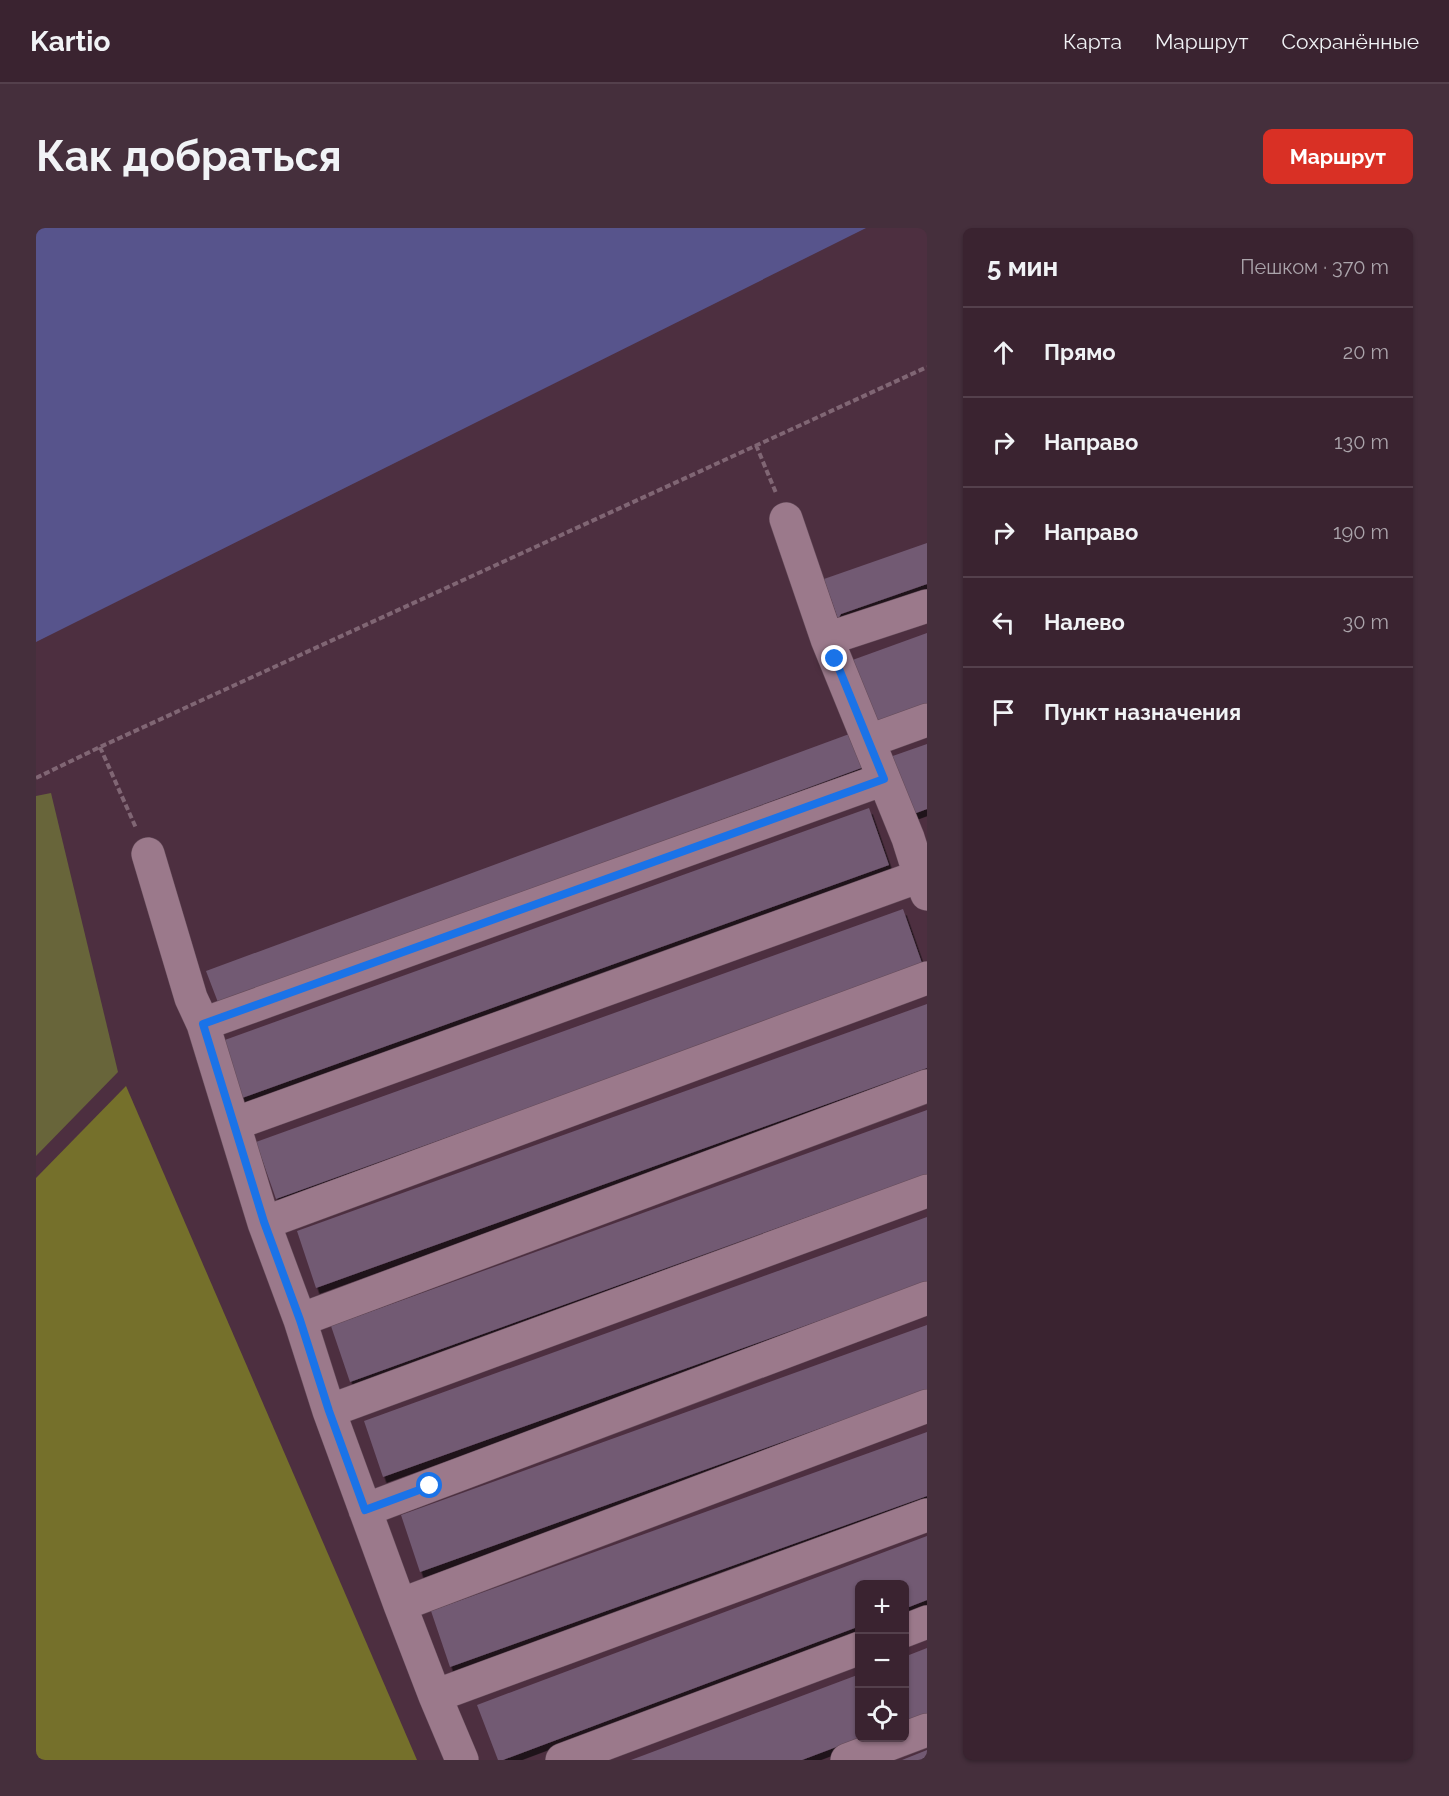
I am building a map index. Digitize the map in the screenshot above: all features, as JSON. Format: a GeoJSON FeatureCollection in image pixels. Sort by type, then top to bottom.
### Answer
{"type":"FeatureCollection","features":[{"type":"Feature","properties":{"kind":"lane"},"geometry":{"type":"LineString","coordinates":[[234,1124],[923,885],[918,834],[884,779],[827,639],[786,519]]}},
{"type":"Feature","properties":{"kind":"lane"},"geometry":{"type":"LineString","coordinates":[[827,639],[927,606]]}},
{"type":"Feature","properties":{"kind":"lane"},"geometry":{"type":"LineString","coordinates":[[869,741],[927,720]]}},
{"type":"Feature","properties":{"kind":"lane"},"geometry":{"type":"LineString","coordinates":[[203,1024],[884,779]]}},
{"type":"Feature","properties":{"kind":"lane"},"geometry":{"type":"LineString","coordinates":[[148,854],[264,1222],[300,1320],[329,1411],[400,1605],[462,1760]]}},
{"type":"Feature","properties":{"kind":"lane"},"geometry":{"type":"LineString","coordinates":[[264,1222],[927,978]]}},
{"type":"Feature","properties":{"kind":"lane"},"geometry":{"type":"LineString","coordinates":[[300,1320],[927,1086]]}},
{"type":"Feature","properties":{"kind":"lane"},"geometry":{"type":"LineString","coordinates":[[329,1411],[927,1191]]}},
{"type":"Feature","properties":{"kind":"lane"},"geometry":{"type":"LineString","coordinates":[[365,1510],[927,1298]]}},
{"type":"Feature","properties":{"kind":"lane"},"geometry":{"type":"LineString","coordinates":[[400,1605],[927,1406]]}},
{"type":"Feature","properties":{"kind":"lane"},"geometry":{"type":"LineString","coordinates":[[435,1696],[927,1515]]}},
{"type":"Feature","properties":{"kind":"lane"},"geometry":{"type":"LineString","coordinates":[[909,1629],[927,1622]]}},
{"type":"Feature","properties":{"kind":"lane"},"geometry":{"type":"LineString","coordinates":[[562,1760],[855,1650]]}},
{"type":"Feature","properties":{"kind":"lane"},"geometry":{"type":"LineString","coordinates":[[847,1760],[927,1730]]}},
{"type":"Feature","properties":{"kind":"path"},"geometry":{"type":"LineString","coordinates":[[36,778],[927,367]]}},
{"type":"Feature","properties":{"kind":"path"},"geometry":{"type":"LineString","coordinates":[[756,445],[786,519]]}},
{"type":"Feature","properties":{"kind":"path"},"geometry":{"type":"LineString","coordinates":[[100,747],[148,854]]}},
{"type":"Feature","properties":{"kind":"shaded area"},"geometry":{"type":"Polygon","coordinates":[[[36,228],[866,228],[36,642],[36,228]]]}},
{"type":"Feature","properties":{"kind":"shaded area"},"geometry":{"type":"Polygon","coordinates":[[[51,793],[118,1072],[36,1156],[36,796],[51,793]]]}},
{"type":"Feature","properties":{"kind":"shaded area"},"geometry":{"type":"Polygon","coordinates":[[[126,1086],[417,1760],[36,1760],[36,1178],[126,1086]]]}},
{"type":"Feature","properties":{"kind":"building"},"geometry":{"type":"Polygon","coordinates":[[[927,543],[927,584],[841,614],[838,619],[824,579],[927,543]]]}},
{"type":"Feature","properties":{"kind":"building"},"geometry":{"type":"Polygon","coordinates":[[[927,633],[927,705],[870,726],[847,662],[927,633]]]}},
{"type":"Feature","properties":{"kind":"building"},"geometry":{"type":"Polygon","coordinates":[[[852,733],[864,767],[219,1005],[206,971],[852,733]]]}},
{"type":"Feature","properties":{"kind":"building"},"geometry":{"type":"Polygon","coordinates":[[[927,744],[927,809],[908,816],[887,758],[927,744]]]}},
{"type":"Feature","properties":{"kind":"building"},"geometry":{"type":"Polygon","coordinates":[[[869,808],[889,865],[242,1098],[222,1041],[869,808]]]}},
{"type":"Feature","properties":{"kind":"building"},"geometry":{"type":"Polygon","coordinates":[[[903,909],[923,966],[276,1199],[256,1142],[903,909]]]}},
{"type":"Feature","properties":{"kind":"building"},"geometry":{"type":"Polygon","coordinates":[[[927,1004],[927,1068],[316,1288],[297,1231],[927,1004]]]}},
{"type":"Feature","properties":{"kind":"building"},"geometry":{"type":"Polygon","coordinates":[[[927,1110],[927,1174],[350,1382],[331,1326],[927,1110]]]}},
{"type":"Feature","properties":{"kind":"building"},"geometry":{"type":"Polygon","coordinates":[[[927,1217],[927,1282],[383,1477],[364,1421],[927,1217]]]}},
{"type":"Feature","properties":{"kind":"building"},"geometry":{"type":"Polygon","coordinates":[[[927,1325],[927,1390],[420,1572],[401,1515],[927,1325]]]}},
{"type":"Feature","properties":{"kind":"building"},"geometry":{"type":"Polygon","coordinates":[[[927,1432],[927,1496],[450,1667],[431,1611],[927,1432]]]}},
{"type":"Feature","properties":{"kind":"building"},"geometry":{"type":"Polygon","coordinates":[[[927,1536],[927,1600],[909,1607],[909,1580],[855,1580],[855,1628],[503,1760],[498,1760],[477,1705],[927,1536]]]}},
{"type":"Feature","properties":{"kind":"building"},"geometry":{"type":"Polygon","coordinates":[[[927,1648],[927,1713],[909,1719],[909,1688],[909,1655],[927,1648]]]}},
{"type":"Feature","properties":{"kind":"building"},"geometry":{"type":"Polygon","coordinates":[[[855,1676],[855,1740],[802,1760],[631,1760],[855,1676]]]}},
{"type":"Feature","properties":{"kind":"building"},"geometry":{"type":"Polygon","coordinates":[[[927,1750],[927,1760],[902,1760],[927,1750]]]}},
{"type":"Feature","properties":{"kind":"route"},"geometry":{"type":"LineString","coordinates":[[430,1486],[365,1510],[264,1222],[203,1024],[884,779],[835,659]]}}]}
